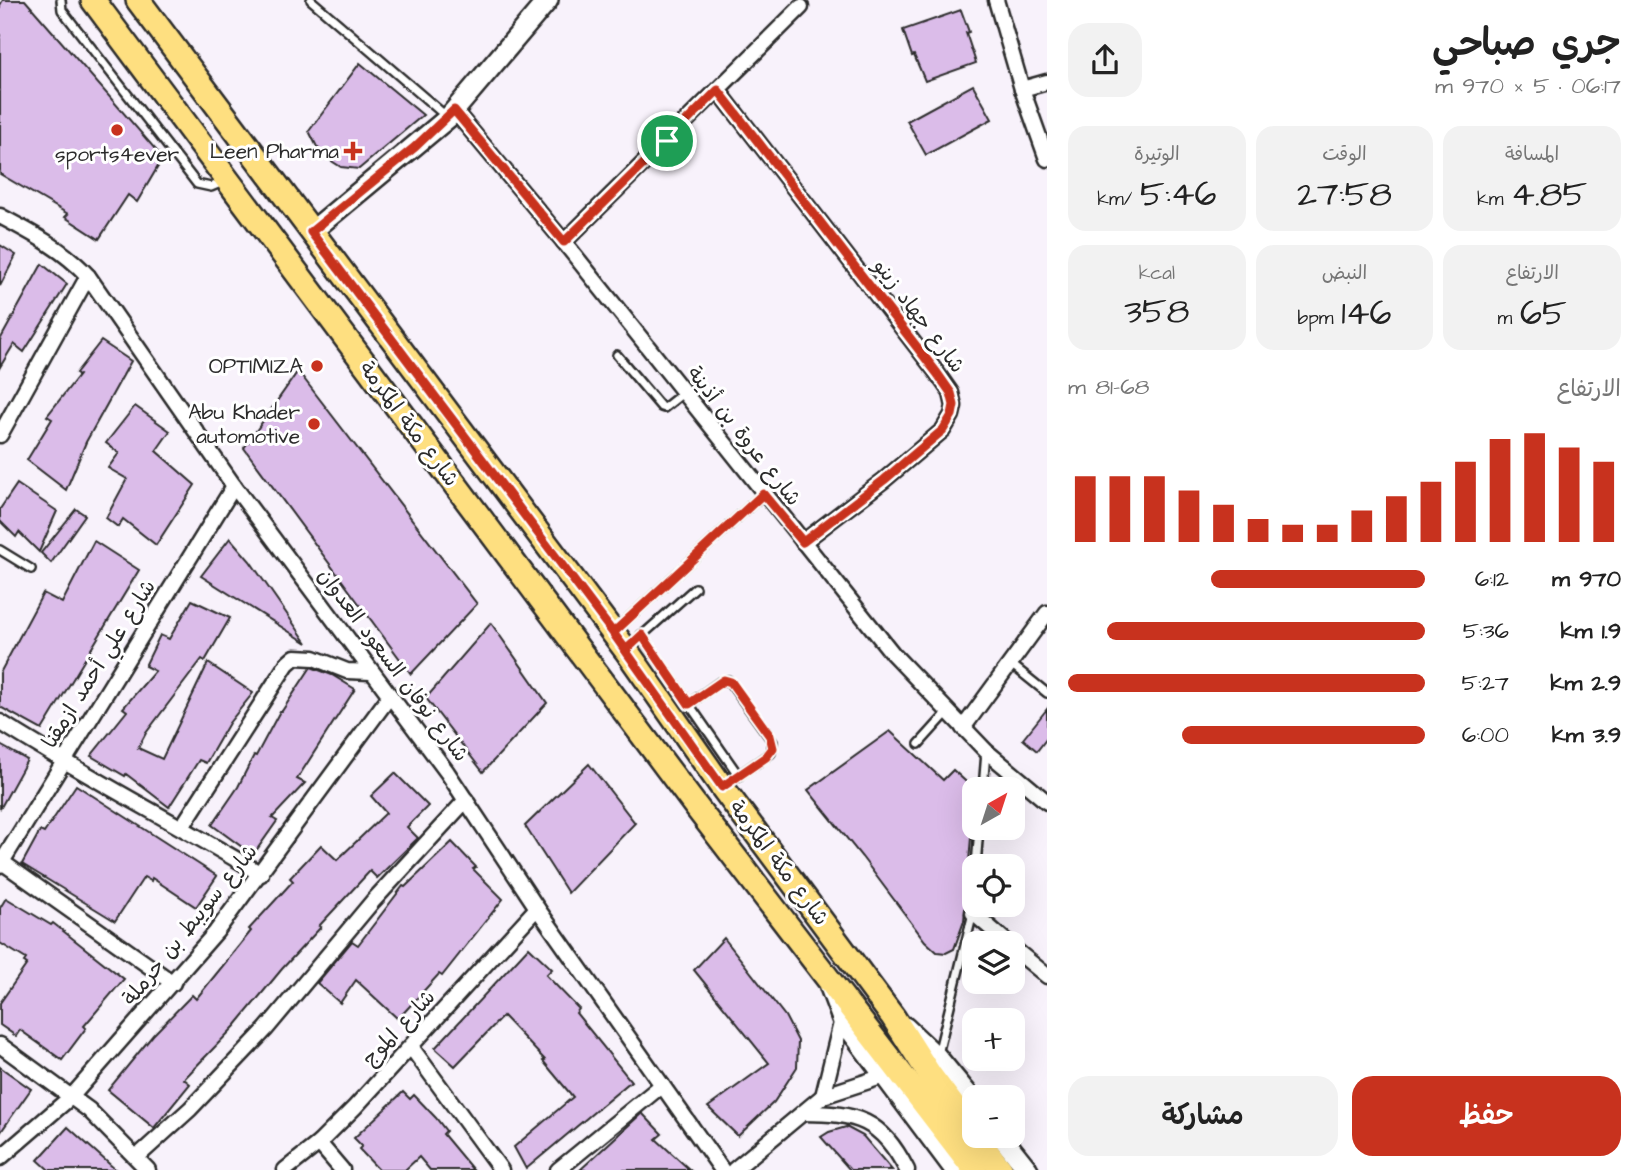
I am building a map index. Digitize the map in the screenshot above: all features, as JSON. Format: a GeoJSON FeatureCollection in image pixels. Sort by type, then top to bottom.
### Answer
{"type":"FeatureCollection","features":[{"type":"Feature","properties":{"kind":"main road","name":"شارع مكة المكرمة"},"geometry":{"type":"LineString","coordinates":[[93,0],[685,793],[975,1170]]}},
{"type":"Feature","properties":{"kind":"main road","name":"شارع مكة المكرمة"},"geometry":{"type":"LineString","coordinates":[[138,0],[311,232],[627,639],[731,782],[893,1017],[933,1066],[962,1114]]}},
{"type":"Feature","properties":{"kind":"main road","name":"شارع مكة المكرمة"},"geometry":{"type":"LineString","coordinates":[[985,1148],[1001,1170]]}},
{"type":"Feature","properties":{"kind":"street"},"geometry":{"type":"LineString","coordinates":[[311,232],[451,114],[548,0]]}},
{"type":"Feature","properties":{"kind":"street"},"geometry":{"type":"LineString","coordinates":[[996,0],[1022,89],[1047,159]]}},
{"type":"Feature","properties":{"kind":"street"},"geometry":{"type":"LineString","coordinates":[[564,242],[802,7]]}},
{"type":"Feature","properties":{"kind":"street"},"geometry":{"type":"LineString","coordinates":[[1022,89],[1047,82]]}},
{"type":"Feature","properties":{"kind":"street","name":"شارع جهاد زينو"},"geometry":{"type":"LineString","coordinates":[[718,90],[937,373],[951,393],[954,405],[952,415],[943,430],[884,480],[803,542]]}},
{"type":"Feature","properties":{"kind":"street","name":"شارع عروة بن أذينة"},"geometry":{"type":"LineString","coordinates":[[451,114],[564,242],[893,654],[962,728],[1047,802]]}},
{"type":"Feature","properties":{"kind":"street","name":"شارع نوفان السعود العدوان"},"geometry":{"type":"LineString","coordinates":[[0,216],[72,258],[88,276],[234,486],[466,800],[537,908],[722,1170]]}},
{"type":"Feature","properties":{"kind":"street"},"geometry":{"type":"LineString","coordinates":[[0,435],[88,276]]}},
{"type":"Feature","properties":{"kind":"street","name":"شارع علي أحمد ازمقنا"},"geometry":{"type":"LineString","coordinates":[[1,864],[234,486]]}},
{"type":"Feature","properties":{"kind":"street"},"geometry":{"type":"LineString","coordinates":[[962,728],[1047,613]]}},
{"type":"Feature","properties":{"kind":"street"},"geometry":{"type":"LineString","coordinates":[[182,827],[287,664],[295,657],[314,658],[347,671],[371,672]]}},
{"type":"Feature","properties":{"kind":"street","name":"شارع سويبط بن حرملة"},"geometry":{"type":"LineString","coordinates":[[0,1158],[72,1096],[173,983],[261,874],[390,697]]}},
{"type":"Feature","properties":{"kind":"street"},"geometry":{"type":"LineString","coordinates":[[0,722],[63,762],[261,874]]}},
{"type":"Feature","properties":{"kind":"street"},"geometry":{"type":"LineString","coordinates":[[136,1157],[190,1109],[266,1029],[373,901],[466,800]]}},
{"type":"Feature","properties":{"kind":"street"},"geometry":{"type":"LineString","coordinates":[[1,864],[173,983]]}},
{"type":"Feature","properties":{"kind":"street","name":"شارع الموج"},"geometry":{"type":"LineString","coordinates":[[285,1170],[319,1143],[537,908]]}},
{"type":"Feature","properties":{"kind":"street"},"geometry":{"type":"LineString","coordinates":[[978,917],[994,931]]}},
{"type":"Feature","properties":{"kind":"street"},"geometry":{"type":"LineString","coordinates":[[1025,958],[1047,976]]}},
{"type":"Feature","properties":{"kind":"street","name":"شارع مكة المكرمة"},"geometry":{"type":"LineString","coordinates":[[829,980],[830,991],[842,1019],[955,1170]]}},
{"type":"Feature","properties":{"kind":"street"},"geometry":{"type":"LineString","coordinates":[[823,1096],[842,1019]]}},
{"type":"Feature","properties":{"kind":"street"},"geometry":{"type":"LineString","coordinates":[[0,1045],[72,1096],[148,1170]]}},
{"type":"Feature","properties":{"kind":"street"},"geometry":{"type":"LineString","coordinates":[[411,1046],[501,1170]]}},
{"type":"Feature","properties":{"kind":"street","name":"شارع مكة المكرمة"},"geometry":{"type":"LineString","coordinates":[[933,1066],[962,1092]]}},
{"type":"Feature","properties":{"kind":"street"},"geometry":{"type":"LineString","coordinates":[[734,1170],[823,1096],[884,1076]]}},
{"type":"Feature","properties":{"kind":"street"},"geometry":{"type":"LineString","coordinates":[[558,1170],[662,1085]]}},
{"type":"Feature","properties":{"kind":"street"},"geometry":{"type":"LineString","coordinates":[[803,1113],[829,1113],[862,1119],[897,1150],[907,1170]]}},
{"type":"Feature","properties":{"kind":"street"},"geometry":{"type":"LineString","coordinates":[[319,1143],[342,1170]]}},
{"type":"Feature","properties":{"kind":"street"},"geometry":{"type":"LineString","coordinates":[[1011,1148],[1028,1170]]}},
{"type":"Feature","properties":{"kind":"lane"},"geometry":{"type":"LineString","coordinates":[[61,0],[62,10],[197,184],[211,187],[227,180]]}},
{"type":"Feature","properties":{"kind":"lane"},"geometry":{"type":"LineString","coordinates":[[311,0],[451,114]]}},
{"type":"Feature","properties":{"kind":"lane"},"geometry":{"type":"LineString","coordinates":[[617,355],[661,407],[664,408],[683,393]]}},
{"type":"Feature","properties":{"kind":"lane"},"geometry":{"type":"LineString","coordinates":[[627,639],[763,494]]}},
{"type":"Feature","properties":{"kind":"lane"},"geometry":{"type":"LineString","coordinates":[[0,550],[32,569]]}},
{"type":"Feature","properties":{"kind":"lane"},"geometry":{"type":"LineString","coordinates":[[627,639],[695,588]]}},
{"type":"Feature","properties":{"kind":"lane"},"geometry":{"type":"LineString","coordinates":[[627,639],[689,704],[731,782],[771,753],[773,742],[770,736],[728,680],[720,682],[689,704]]}},
{"type":"Feature","properties":{"kind":"lane"},"geometry":{"type":"LineString","coordinates":[[1011,664],[1047,693]]}},
{"type":"Feature","properties":{"kind":"lane"},"geometry":{"type":"LineString","coordinates":[[919,744],[947,713]]}},
{"type":"Feature","properties":{"kind":"lane"},"geometry":{"type":"LineString","coordinates":[[984,777],[986,751]]}},
{"type":"Feature","properties":{"kind":"lane"},"geometry":{"type":"LineString","coordinates":[[933,1066],[972,917]]}},
{"type":"Feature","properties":{"kind":"building"},"geometry":{"type":"Polygon","coordinates":[[[3,0],[25,0],[163,158],[137,202],[128,195],[99,239],[65,217],[68,214],[0,174],[0,5],[3,0]]]}},
{"type":"Feature","properties":{"kind":"building"},"geometry":{"type":"Polygon","coordinates":[[[961,10],[976,63],[925,81],[903,30],[961,10]]]}},
{"type":"Feature","properties":{"kind":"building"},"geometry":{"type":"Polygon","coordinates":[[[360,63],[423,115],[359,169],[341,167],[330,160],[317,147],[309,131],[360,63]]]}},
{"type":"Feature","properties":{"kind":"building"},"geometry":{"type":"Polygon","coordinates":[[[973,85],[992,119],[926,155],[907,121],[973,85]]]}},
{"type":"Feature","properties":{"kind":"building"},"geometry":{"type":"Polygon","coordinates":[[[0,245],[16,255],[0,286],[0,245]]]}},
{"type":"Feature","properties":{"kind":"building"},"geometry":{"type":"Polygon","coordinates":[[[42,264],[67,284],[24,352],[14,344],[0,367],[0,340],[42,264]]]}},
{"type":"Feature","properties":{"kind":"building"},"geometry":{"type":"Polygon","coordinates":[[[101,341],[131,361],[86,442],[66,490],[27,460],[52,419],[47,416],[101,341]]]}},
{"type":"Feature","properties":{"kind":"building"},"geometry":{"type":"Polygon","coordinates":[[[298,371],[477,604],[411,674],[244,448],[298,371]]]}},
{"type":"Feature","properties":{"kind":"building"},"geometry":{"type":"Polygon","coordinates":[[[135,406],[170,431],[156,451],[195,485],[156,545],[123,519],[118,527],[106,518],[127,479],[108,468],[119,453],[106,443],[135,406]]]}},
{"type":"Feature","properties":{"kind":"building"},"geometry":{"type":"Polygon","coordinates":[[[17,484],[57,511],[39,552],[19,532],[16,537],[0,521],[0,509],[17,484]]]}},
{"type":"Feature","properties":{"kind":"building"},"geometry":{"type":"Polygon","coordinates":[[[76,509],[85,515],[51,563],[41,553],[76,509]]]}},
{"type":"Feature","properties":{"kind":"building"},"geometry":{"type":"Polygon","coordinates":[[[230,538],[250,561],[307,643],[201,576],[230,538]]]}},
{"type":"Feature","properties":{"kind":"building"},"geometry":{"type":"Polygon","coordinates":[[[94,541],[139,570],[42,730],[0,707],[0,673],[43,593],[62,603],[94,541]]]}},
{"type":"Feature","properties":{"kind":"building"},"geometry":{"type":"Polygon","coordinates":[[[192,600],[230,618],[205,661],[202,659],[146,733],[138,748],[162,759],[208,663],[253,693],[229,723],[206,763],[199,760],[169,807],[126,774],[125,776],[91,756],[127,711],[123,708],[155,671],[145,666],[160,635],[169,639],[192,600]]]}},
{"type":"Feature","properties":{"kind":"building"},"geometry":{"type":"Polygon","coordinates":[[[491,623],[547,703],[483,772],[426,698],[491,623]]]}},
{"type":"Feature","properties":{"kind":"building"},"geometry":{"type":"Polygon","coordinates":[[[311,667],[332,675],[355,689],[297,779],[305,783],[272,818],[277,821],[253,855],[212,825],[238,787],[280,711],[311,667]]]}},
{"type":"Feature","properties":{"kind":"building"},"geometry":{"type":"Polygon","coordinates":[[[1047,709],[1047,738],[1037,751],[1023,739],[1047,709]]]}},
{"type":"Feature","properties":{"kind":"building"},"geometry":{"type":"Polygon","coordinates":[[[890,731],[943,780],[953,770],[962,778],[962,840],[971,840],[970,854],[962,854],[964,921],[954,949],[946,953],[937,952],[925,941],[808,790],[890,731]]]}},
{"type":"Feature","properties":{"kind":"building"},"geometry":{"type":"Polygon","coordinates":[[[0,745],[27,760],[0,809],[0,745]]]}},
{"type":"Feature","properties":{"kind":"building"},"geometry":{"type":"Polygon","coordinates":[[[589,764],[635,823],[568,893],[525,826],[589,764]]]}},
{"type":"Feature","properties":{"kind":"building"},"geometry":{"type":"Polygon","coordinates":[[[395,773],[428,806],[407,827],[418,838],[377,878],[370,871],[319,926],[321,927],[235,1026],[184,1079],[190,1084],[154,1128],[108,1090],[153,1035],[192,995],[196,999],[251,931],[249,929],[293,881],[290,878],[321,845],[337,860],[386,813],[371,796],[395,773]]]}},
{"type":"Feature","properties":{"kind":"building"},"geometry":{"type":"Polygon","coordinates":[[[76,785],[217,876],[196,907],[152,878],[151,881],[144,877],[115,921],[22,864],[40,831],[44,833],[76,785]]]}},
{"type":"Feature","properties":{"kind":"building"},"geometry":{"type":"Polygon","coordinates":[[[452,842],[476,867],[473,869],[503,899],[442,976],[439,974],[398,1019],[356,980],[340,1003],[317,983],[352,941],[358,945],[403,886],[452,842]]]}},
{"type":"Feature","properties":{"kind":"building"},"geometry":{"type":"Polygon","coordinates":[[[6,898],[51,925],[53,923],[124,979],[84,1026],[86,1028],[62,1060],[20,1030],[16,1036],[0,1025],[0,1003],[27,964],[24,962],[26,959],[0,943],[0,908],[6,898]]]}},
{"type":"Feature","properties":{"kind":"building"},"geometry":{"type":"Polygon","coordinates":[[[724,938],[785,1016],[798,1041],[797,1067],[774,1102],[738,1136],[708,1107],[769,1063],[694,970],[724,938]]]}},
{"type":"Feature","properties":{"kind":"building"},"geometry":{"type":"Polygon","coordinates":[[[529,947],[552,969],[546,975],[579,1009],[576,1013],[631,1081],[526,1169],[514,1147],[573,1097],[543,1061],[545,1060],[503,1016],[455,1066],[435,1048],[529,947]]]}},
{"type":"Feature","properties":{"kind":"building"},"geometry":{"type":"Polygon","coordinates":[[[0,1067],[31,1089],[0,1133],[0,1067]]]}},
{"type":"Feature","properties":{"kind":"building"},"geometry":{"type":"Polygon","coordinates":[[[403,1092],[410,1099],[414,1095],[436,1118],[446,1131],[443,1134],[473,1170],[430,1170],[419,1157],[405,1170],[379,1170],[359,1149],[362,1146],[354,1138],[403,1092]]]}},
{"type":"Feature","properties":{"kind":"building"},"geometry":{"type":"Polygon","coordinates":[[[642,1113],[662,1134],[656,1139],[690,1170],[580,1170],[642,1113]]]}},
{"type":"Feature","properties":{"kind":"building"},"geometry":{"type":"Polygon","coordinates":[[[68,1127],[116,1170],[49,1170],[38,1160],[68,1127]]]}},
{"type":"Feature","properties":{"kind":"building"},"geometry":{"type":"Polygon","coordinates":[[[846,1127],[863,1136],[892,1170],[850,1170],[821,1137],[846,1127]]]}},
{"type":"Feature","properties":{"kind":"place","name":"sports4ever"},"geometry":{"type":"Point","coordinates":[117,130]}},
{"type":"Feature","properties":{"kind":"place","name":"Leen Pharma"},"geometry":{"type":"Point","coordinates":[353,151]}},
{"type":"Feature","properties":{"kind":"place","name":"OPTIMIZA"},"geometry":{"type":"Point","coordinates":[317,366]}},
{"type":"Feature","properties":{"kind":"place","name":"Abu Khader automotive"},"geometry":{"type":"Point","coordinates":[314,424]}},
{"type":"Feature","properties":{"kind":"route"},"geometry":{"type":"LineString","coordinates":[[667,141],[564,242],[454,110],[415,147],[311,232],[552,553],[613,633],[626,650],[642,635],[689,704],[724,680],[731,682],[770,736],[773,748],[766,757],[722,787],[613,633],[763,494],[803,542],[884,480],[943,430],[952,415],[954,405],[951,393],[937,373],[718,90],[667,141]]}}]}
